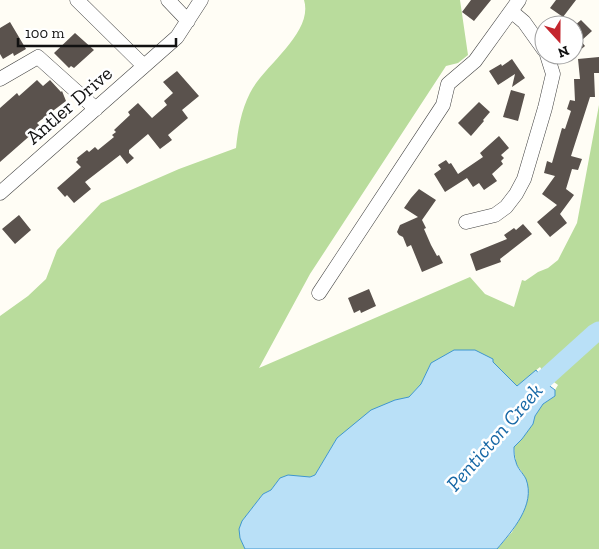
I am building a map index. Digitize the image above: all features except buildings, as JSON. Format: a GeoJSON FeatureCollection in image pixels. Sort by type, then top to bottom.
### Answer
{"type":"FeatureCollection","features":[{"type":"Feature","properties":{"kind":"street"},"geometry":{"type":"LineString","coordinates":[[77,0],[144,66]]}},
{"type":"Feature","properties":{"kind":"street"},"geometry":{"type":"LineString","coordinates":[[168,0],[188,21]]}},
{"type":"Feature","properties":{"kind":"street","name":"Antler Drive"},"geometry":{"type":"LineString","coordinates":[[0,193],[177,37],[201,0]]}},
{"type":"Feature","properties":{"kind":"street"},"geometry":{"type":"LineString","coordinates":[[319,293],[442,104],[448,84],[475,61],[515,6],[534,36]]}},
{"type":"Feature","properties":{"kind":"street"},"geometry":{"type":"LineString","coordinates":[[0,79],[38,57],[96,109]]}},
{"type":"Feature","properties":{"kind":"street"},"geometry":{"type":"LineString","coordinates":[[466,222],[495,216],[506,207],[516,194],[524,179],[545,108],[553,74],[551,65]]}},
{"type":"Feature","properties":{"kind":"green space"},"geometry":{"type":"Polygon","coordinates":[[[304,0],[460,0],[468,55],[458,63],[446,66],[310,274],[259,368],[470,277],[485,294],[514,307],[522,280],[525,281],[558,260],[577,223],[599,105],[599,549],[497,549],[512,532],[523,513],[527,499],[522,472],[516,464],[514,447],[533,424],[535,416],[543,404],[555,396],[555,390],[558,385],[547,377],[540,367],[517,386],[493,362],[431,363],[421,384],[408,398],[395,400],[337,438],[315,475],[310,477],[280,478],[271,490],[263,494],[242,521],[240,538],[245,549],[0,549],[0,316],[28,296],[46,279],[57,250],[101,203],[179,169],[236,148],[240,120],[250,93],[265,72],[286,49],[302,25],[305,12],[304,0]]]}},
{"type":"Feature","properties":{"kind":"water"},"geometry":{"type":"Polygon","coordinates":[[[454,350],[475,350],[493,359],[493,362],[517,386],[536,370],[547,384],[555,390],[555,396],[543,404],[535,416],[533,424],[514,447],[514,457],[526,479],[528,498],[521,517],[497,549],[245,549],[240,538],[239,529],[242,521],[263,494],[271,490],[280,478],[288,475],[310,477],[315,475],[337,438],[371,410],[395,400],[409,397],[421,384],[431,363],[454,350]]]}},
{"type":"Feature","properties":{"kind":"waterway","name":"Penticton Creek"},"geometry":{"type":"LineString","coordinates":[[527,398],[543,380],[599,331]]}}]}
